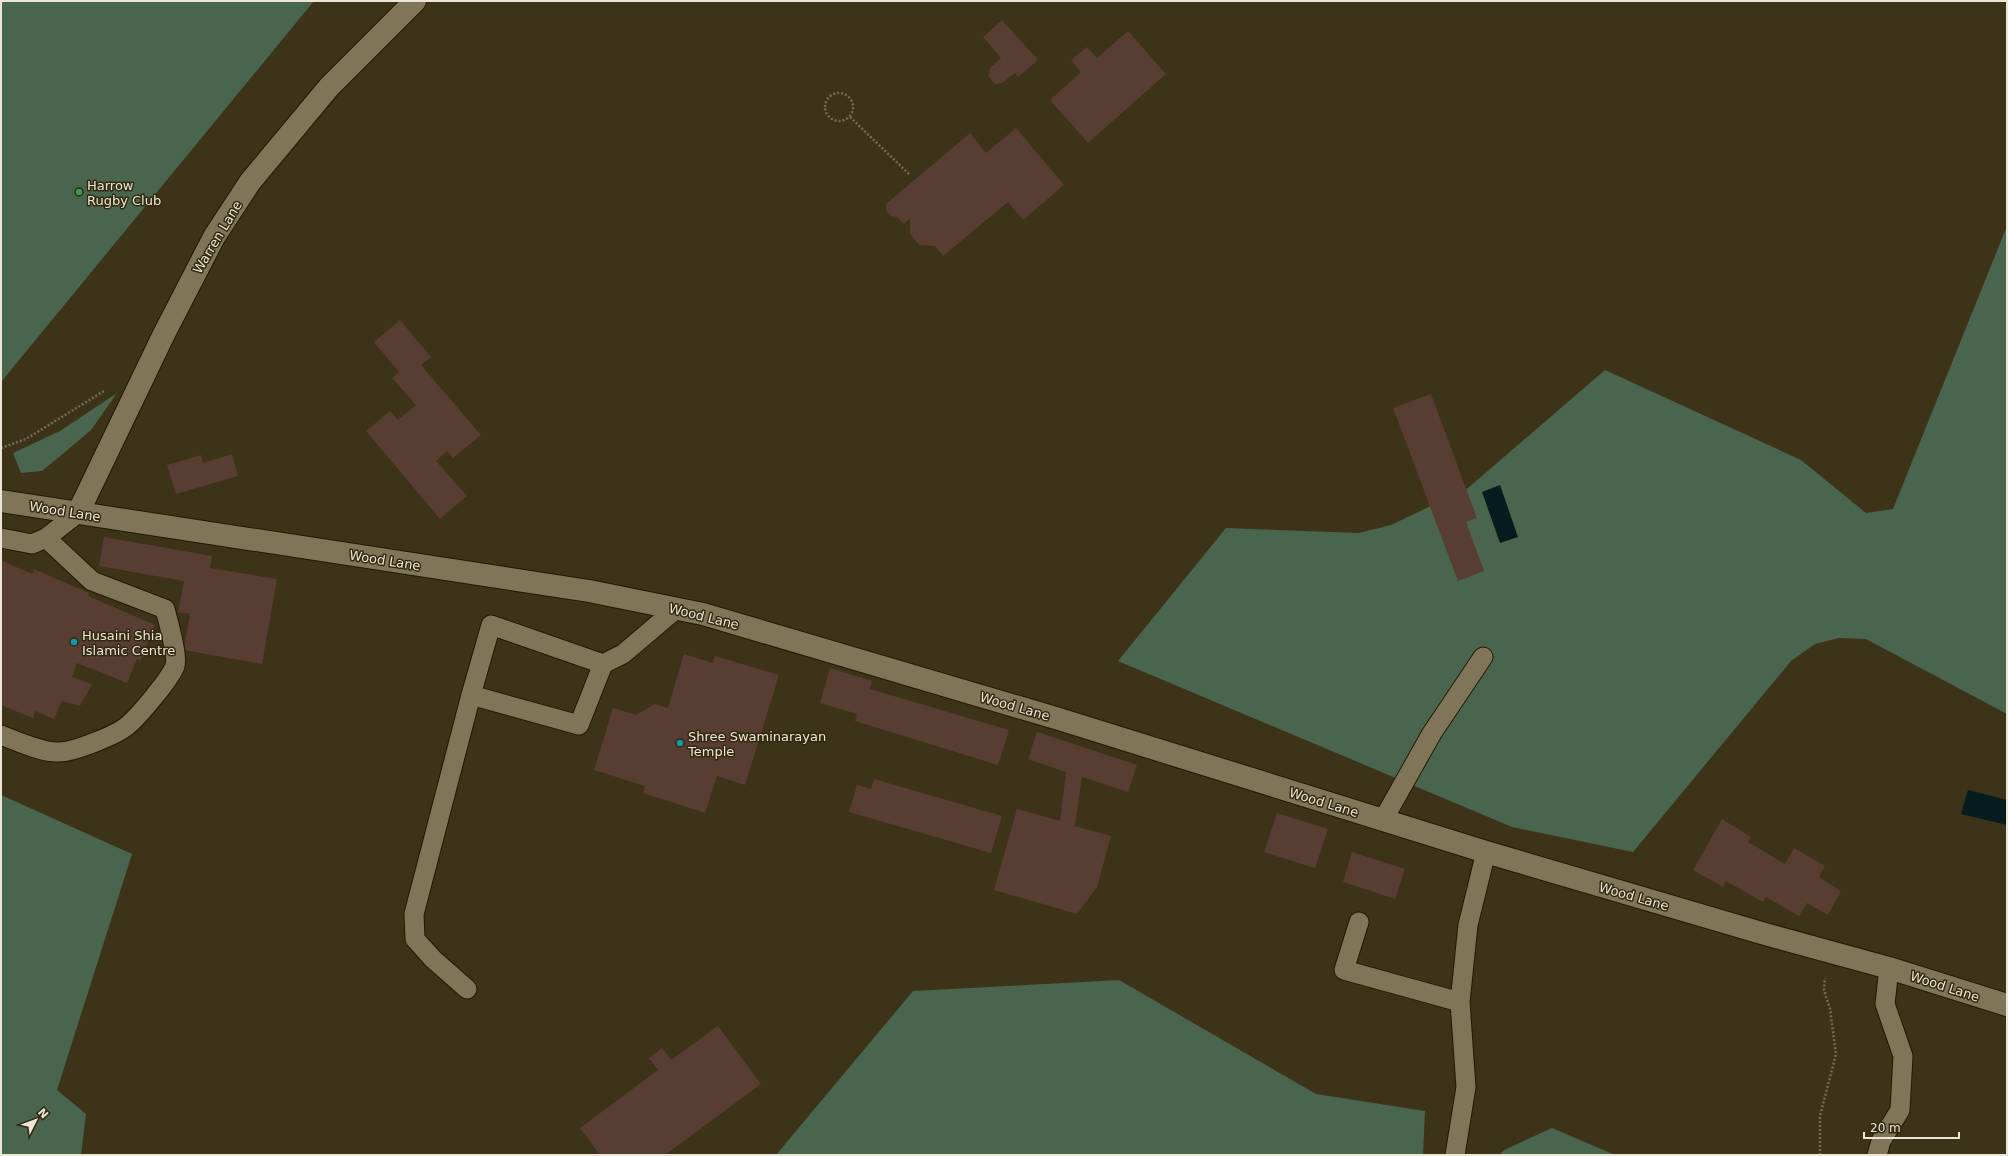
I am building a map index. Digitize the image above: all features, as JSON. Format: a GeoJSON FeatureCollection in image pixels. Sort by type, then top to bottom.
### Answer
{"type":"FeatureCollection","features":[{"type":"Feature","properties":{"kind":"street","name":"Warren Lane"},"geometry":{"type":"LineString","coordinates":[[78,513],[164,334],[214,237],[250,182],[329,87],[415,1]]}},
{"type":"Feature","properties":{"kind":"street","name":"Wood Lane"},"geometry":{"type":"LineString","coordinates":[[1,501],[590,591],[703,614],[1059,719],[1486,852],[1826,952],[1889,968],[2007,1005]]}},
{"type":"Feature","properties":{"kind":"lane"},"geometry":{"type":"LineString","coordinates":[[1,538],[32,544],[46,538],[78,513]]}},
{"type":"Feature","properties":{"kind":"lane"},"geometry":{"type":"LineString","coordinates":[[1,735],[26,745],[59,752],[97,742],[127,726],[164,684],[175,665],[172,637],[165,609],[92,581],[46,538]]}},
{"type":"Feature","properties":{"kind":"lane"},"geometry":{"type":"LineString","coordinates":[[472,695],[578,725],[603,664],[623,654],[676,609]]}},
{"type":"Feature","properties":{"kind":"lane"},"geometry":{"type":"LineString","coordinates":[[467,989],[433,959],[415,939],[414,914],[491,625],[603,664]]}},
{"type":"Feature","properties":{"kind":"lane"},"geometry":{"type":"LineString","coordinates":[[1383,820],[1432,733],[1482,657]]}},
{"type":"Feature","properties":{"kind":"lane"},"geometry":{"type":"LineString","coordinates":[[1455,1155],[1466,1087],[1460,1002],[1468,925],[1486,852]]}},
{"type":"Feature","properties":{"kind":"lane"},"geometry":{"type":"LineString","coordinates":[[1359,922],[1344,970],[1460,1002]]}},
{"type":"Feature","properties":{"kind":"lane"},"geometry":{"type":"LineString","coordinates":[[1877,1155],[1881,1141],[1900,1110],[1904,1056],[1885,1004],[1889,968]]}},
{"type":"Feature","properties":{"kind":"path"},"geometry":{"type":"LineString","coordinates":[[835,94],[842,94],[849,97],[853,103],[853,111],[850,117],[844,121],[837,121],[830,118],[826,111],[826,104],[829,98],[835,94]]}},
{"type":"Feature","properties":{"kind":"path"},"geometry":{"type":"LineString","coordinates":[[850,117],[910,175]]}},
{"type":"Feature","properties":{"kind":"path"},"geometry":{"type":"LineString","coordinates":[[1,448],[26,439],[107,388]]}},
{"type":"Feature","properties":{"kind":"path"},"geometry":{"type":"LineString","coordinates":[[1820,1155],[1820,1116],[1836,1054],[1831,1015],[1824,990],[1826,952]]}},
{"type":"Feature","properties":{"kind":"green space","name":"Harrow Rugby Club"},"geometry":{"type":"Polygon","coordinates":[[[1,1],[314,1],[1,382],[1,1]]]}},
{"type":"Feature","properties":{"kind":"green space"},"geometry":{"type":"Polygon","coordinates":[[[2007,226],[2007,714],[1866,639],[1839,638],[1815,644],[1791,661],[1633,852],[1512,827],[1118,661],[1226,528],[1359,533],[1391,525],[1468,488],[1605,370],[1801,460],[1866,513],[1893,509],[2007,226]]]}},
{"type":"Feature","properties":{"kind":"green space"},"geometry":{"type":"Polygon","coordinates":[[[117,393],[91,430],[65,452],[42,471],[21,473],[13,453],[60,431],[117,393]]]}},
{"type":"Feature","properties":{"kind":"green space"},"geometry":{"type":"Polygon","coordinates":[[[1,795],[132,854],[57,1090],[86,1114],[81,1155],[1,1155],[1,795]]]}},
{"type":"Feature","properties":{"kind":"green space"},"geometry":{"type":"Polygon","coordinates":[[[1119,980],[1316,1094],[1425,1111],[1423,1155],[776,1155],[913,991],[1119,980]]]}},
{"type":"Feature","properties":{"kind":"green space"},"geometry":{"type":"Polygon","coordinates":[[[1552,1128],[1615,1155],[1499,1155],[1504,1150],[1552,1128]]]}},
{"type":"Feature","properties":{"kind":"water"},"geometry":{"type":"Polygon","coordinates":[[[1500,485],[1518,537],[1500,543],[1482,492],[1500,485]]]}},
{"type":"Feature","properties":{"kind":"water"},"geometry":{"type":"Polygon","coordinates":[[[1968,790],[2007,800],[2007,825],[1961,814],[1968,790]]]}},
{"type":"Feature","properties":{"kind":"building"},"geometry":{"type":"Polygon","coordinates":[[[1002,20],[1038,60],[1018,77],[1015,73],[1002,83],[995,84],[988,76],[990,68],[1001,58],[983,37],[1002,20]]]}},
{"type":"Feature","properties":{"kind":"building"},"geometry":{"type":"Polygon","coordinates":[[[1128,31],[1166,74],[1088,143],[1050,100],[1081,72],[1071,60],[1087,47],[1097,58],[1128,31]]]}},
{"type":"Feature","properties":{"kind":"building"},"geometry":{"type":"Polygon","coordinates":[[[1016,128],[1064,185],[1023,220],[1008,202],[943,256],[935,246],[919,245],[910,234],[910,218],[904,224],[897,217],[891,216],[886,211],[886,204],[970,133],[986,153],[1016,128]]]}},
{"type":"Feature","properties":{"kind":"building"},"geometry":{"type":"Polygon","coordinates":[[[400,320],[431,357],[421,365],[481,435],[453,458],[447,451],[436,461],[467,496],[440,519],[366,431],[390,411],[398,420],[416,405],[392,378],[399,372],[374,342],[400,320]]]}},
{"type":"Feature","properties":{"kind":"building"},"geometry":{"type":"Polygon","coordinates":[[[1431,394],[1477,518],[1466,522],[1484,571],[1458,581],[1393,408],[1431,394]]]}},
{"type":"Feature","properties":{"kind":"building"},"geometry":{"type":"Polygon","coordinates":[[[232,454],[238,476],[176,494],[167,465],[201,455],[203,463],[232,454]]]}},
{"type":"Feature","properties":{"kind":"building"},"geometry":{"type":"Polygon","coordinates":[[[104,537],[212,556],[210,568],[277,579],[262,664],[184,650],[190,614],[178,612],[184,581],[99,566],[104,537]]]}},
{"type":"Feature","properties":{"kind":"building","name":"Husaini Shia Islamic Centre"},"geometry":{"type":"Polygon","coordinates":[[[3,561],[32,574],[34,569],[89,593],[88,596],[155,625],[140,661],[137,659],[127,683],[77,663],[72,677],[92,684],[80,706],[62,701],[54,719],[35,711],[33,718],[1,705],[1,565],[3,561]]]}},
{"type":"Feature","properties":{"kind":"building","name":"Shree Swaminarayan Temple"},"geometry":{"type":"Polygon","coordinates":[[[684,654],[713,663],[715,656],[779,675],[745,785],[717,776],[705,813],[643,793],[645,786],[594,770],[613,708],[636,715],[655,704],[668,708],[684,654]]]}},
{"type":"Feature","properties":{"kind":"building"},"geometry":{"type":"Polygon","coordinates":[[[830,668],[872,681],[870,689],[1009,730],[998,765],[855,721],[857,714],[820,703],[830,668]]]}},
{"type":"Feature","properties":{"kind":"building"},"geometry":{"type":"Polygon","coordinates":[[[1037,732],[1137,765],[1128,792],[1082,777],[1075,826],[1111,836],[1097,887],[1077,914],[994,890],[1017,809],[1060,821],[1066,772],[1028,759],[1037,732]]]}},
{"type":"Feature","properties":{"kind":"building"},"geometry":{"type":"Polygon","coordinates":[[[874,779],[1002,816],[991,853],[849,812],[857,785],[871,789],[874,779]]]}},
{"type":"Feature","properties":{"kind":"building"},"geometry":{"type":"Polygon","coordinates":[[[1277,813],[1328,829],[1315,868],[1264,852],[1277,813]]]}},
{"type":"Feature","properties":{"kind":"building"},"geometry":{"type":"Polygon","coordinates":[[[1722,819],[1751,837],[1748,842],[1785,864],[1794,848],[1825,866],[1819,877],[1841,891],[1828,915],[1807,903],[1799,916],[1766,897],[1763,902],[1726,881],[1723,887],[1693,870],[1722,819]]]}},
{"type":"Feature","properties":{"kind":"building"},"geometry":{"type":"Polygon","coordinates":[[[1352,852],[1405,869],[1395,899],[1343,882],[1352,852]]]}},
{"type":"Feature","properties":{"kind":"building"},"geometry":{"type":"Polygon","coordinates":[[[718,1026],[761,1084],[665,1155],[600,1155],[580,1128],[658,1070],[649,1058],[662,1048],[671,1060],[718,1026]]]}},
{"type":"Feature","properties":{"kind":"place","name":"Harrow Rugby Club"},"geometry":{"type":"Point","coordinates":[79,192]}},
{"type":"Feature","properties":{"kind":"place","name":"Husaini Shia Islamic Centre"},"geometry":{"type":"Point","coordinates":[74,642]}},
{"type":"Feature","properties":{"kind":"place","name":"Shree Swaminarayan Temple"},"geometry":{"type":"Point","coordinates":[680,743]}}]}
